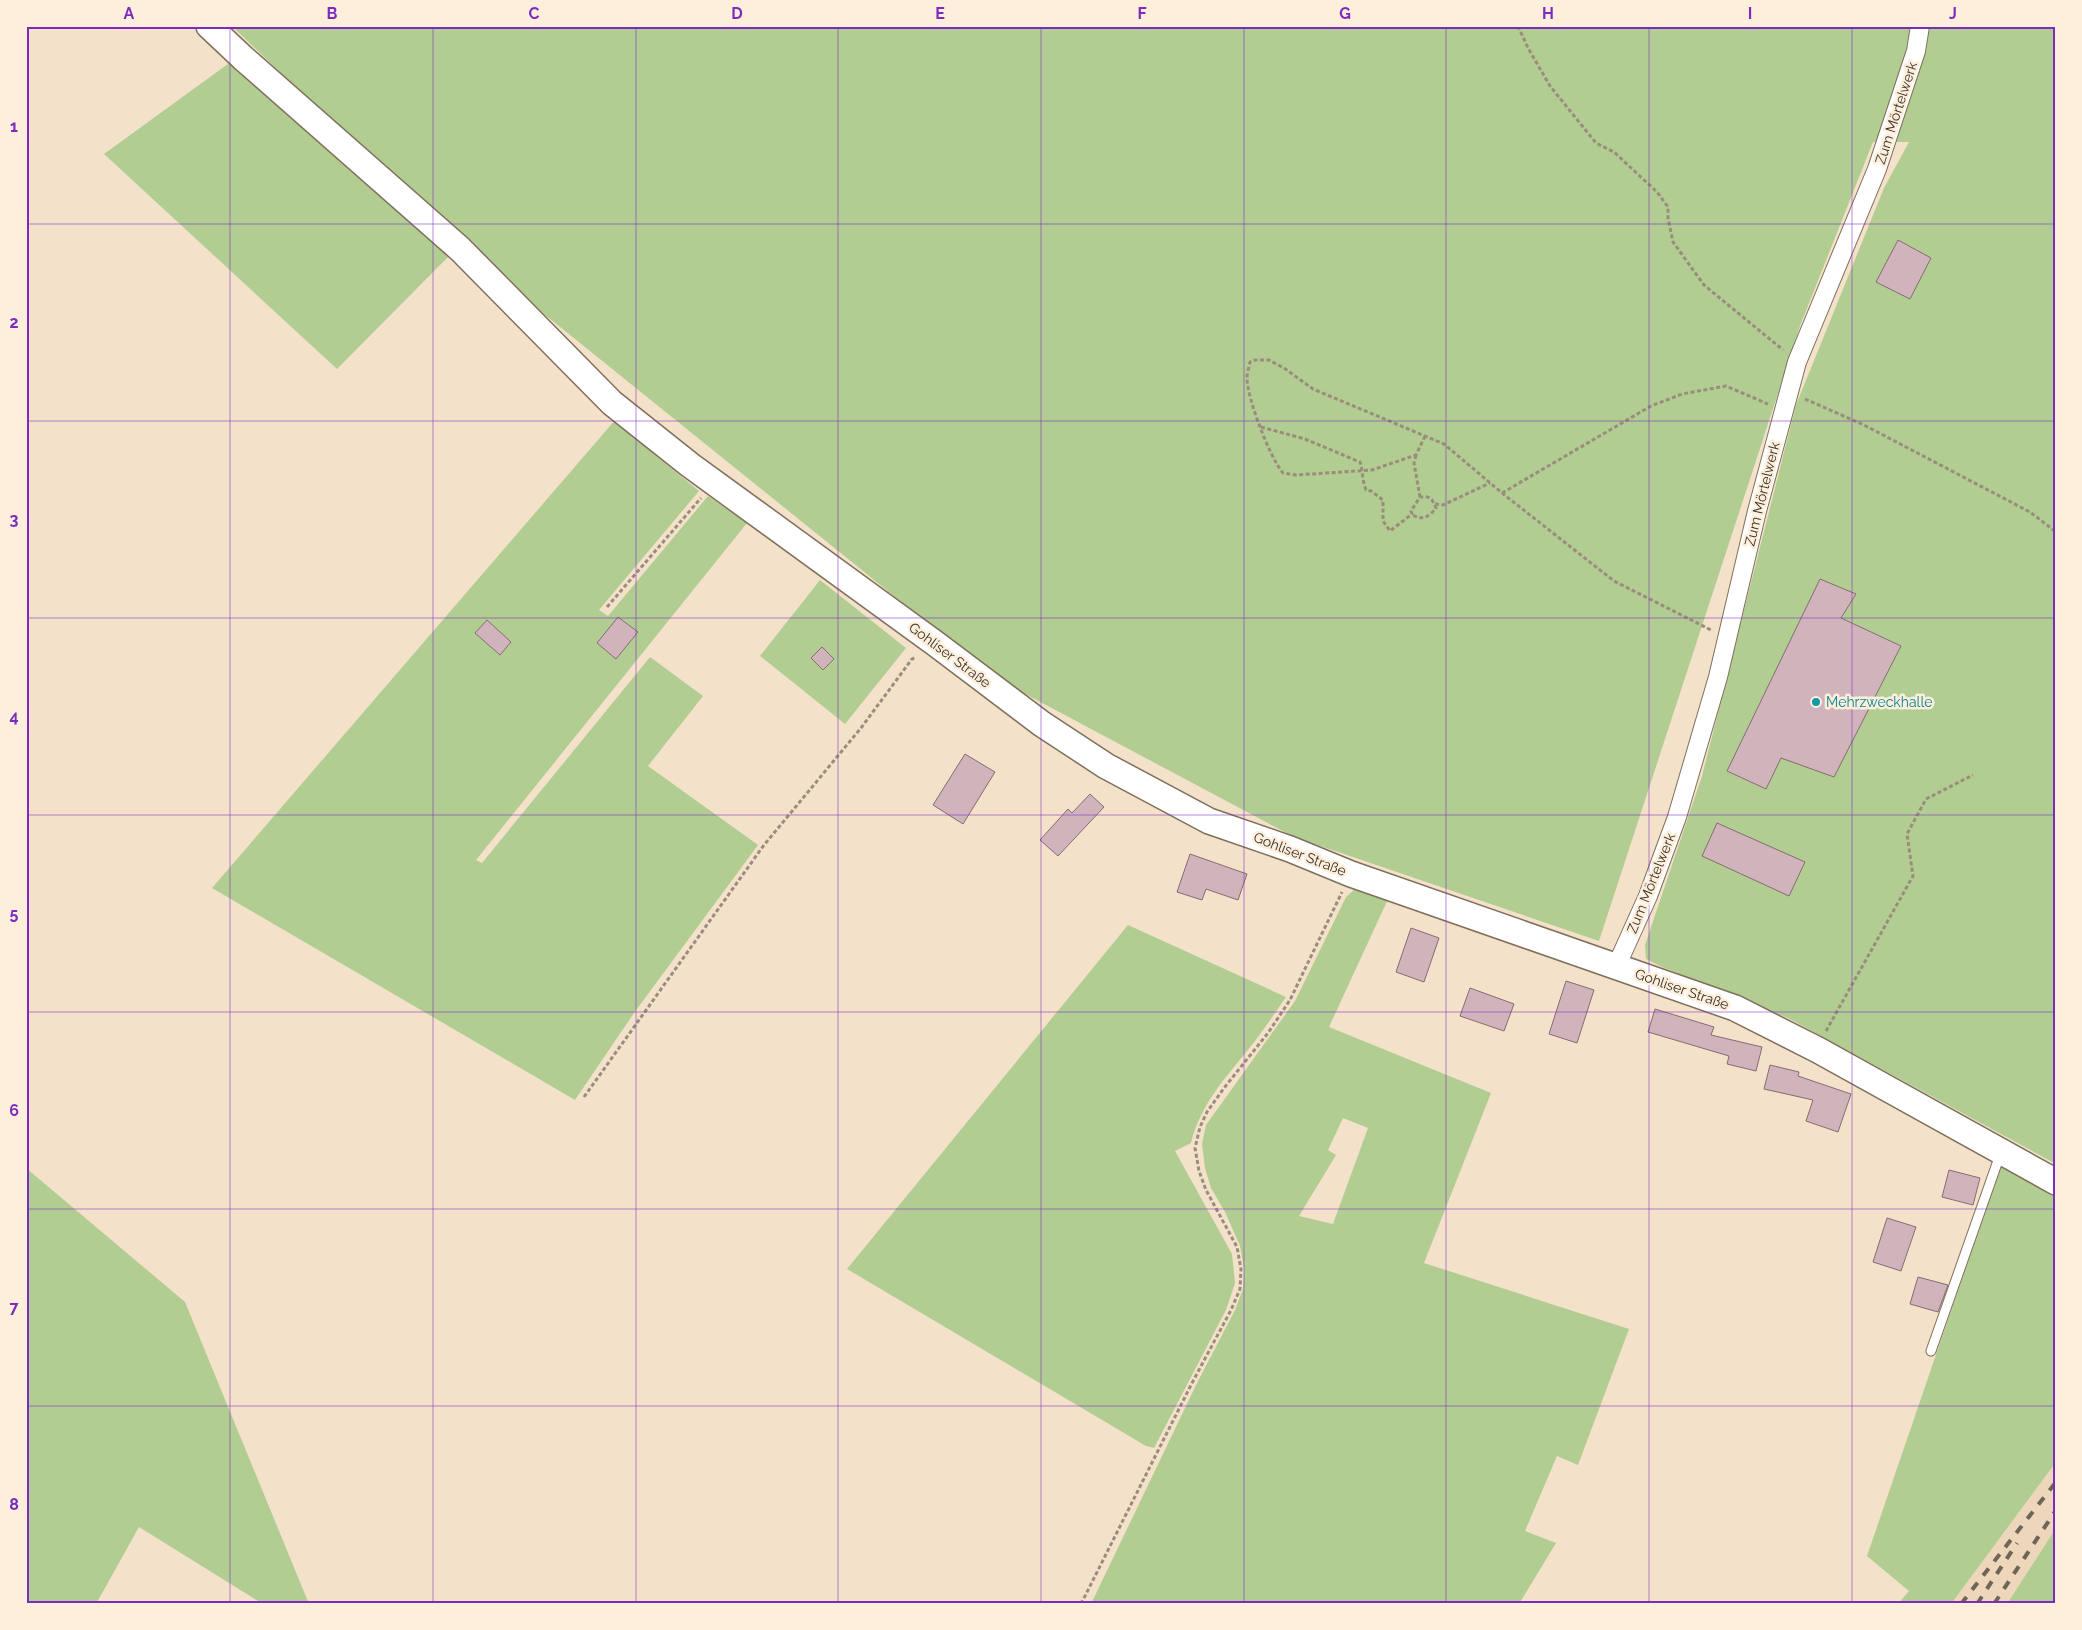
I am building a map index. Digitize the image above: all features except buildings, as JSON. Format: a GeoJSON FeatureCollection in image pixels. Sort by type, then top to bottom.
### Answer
{"type":"FeatureCollection","features":[{"type":"Feature","properties":{"kind":"street","name":"Gohliser Straße"},"geometry":{"type":"LineString","coordinates":[[209,26],[242,58],[460,249],[612,403],[714,482],[1074,746],[1144,788],[1209,821],[1290,849],[1352,874],[1735,1008],[1818,1050],[2056,1182]]}},
{"type":"Feature","properties":{"kind":"street","name":"Zum Mörtelwerk"},"geometry":{"type":"LineString","coordinates":[[1616,967],[1648,896],[1677,817],[1718,677],[1757,511],[1797,362],[1877,169],[1916,51],[1920,26]]}},
{"type":"Feature","properties":{"kind":"lane"},"geometry":{"type":"LineString","coordinates":[[1931,1351],[2001,1152]]}},
{"type":"Feature","properties":{"kind":"path"},"geometry":{"type":"LineString","coordinates":[[1518,26],[1528,48],[1550,86],[1596,143],[1614,152],[1657,192],[1668,207],[1668,218],[1673,242],[1704,285],[1797,362]]}},
{"type":"Feature","properties":{"kind":"path"},"geometry":{"type":"LineString","coordinates":[[1416,455],[1372,470],[1296,475],[1283,473],[1275,465],[1261,427],[1247,377],[1250,362],[1268,360],[1284,368],[1313,389],[1444,444],[1502,493],[1614,581],[1727,639]]}},
{"type":"Feature","properties":{"kind":"path"},"geometry":{"type":"LineString","coordinates":[[1502,493],[1651,406],[1682,394],[1726,386],[1784,411]]}},
{"type":"Feature","properties":{"kind":"path"},"geometry":{"type":"LineString","coordinates":[[1789,392],[1864,425],[2022,508],[2056,532]]}},
{"type":"Feature","properties":{"kind":"path"},"geometry":{"type":"LineString","coordinates":[[1261,427],[1305,439],[1340,452],[1360,462],[1366,490],[1371,491],[1383,500],[1383,521],[1390,531],[1412,514]]}},
{"type":"Feature","properties":{"kind":"path"},"geometry":{"type":"LineString","coordinates":[[1420,497],[1414,463],[1425,436]]}},
{"type":"Feature","properties":{"kind":"path"},"geometry":{"type":"LineString","coordinates":[[607,607],[714,482]]}},
{"type":"Feature","properties":{"kind":"path"},"geometry":{"type":"LineString","coordinates":[[1412,514],[1413,505],[1420,497],[1428,497],[1435,504],[1442,505],[1490,483]]}},
{"type":"Feature","properties":{"kind":"path"},"geometry":{"type":"LineString","coordinates":[[1412,514],[1416,517],[1425,518],[1436,508],[1435,504]]}},
{"type":"Feature","properties":{"kind":"path"},"geometry":{"type":"LineString","coordinates":[[584,1097],[764,845],[861,728],[912,659],[929,651],[936,644]]}},
{"type":"Feature","properties":{"kind":"path"},"geometry":{"type":"LineString","coordinates":[[1818,1050],[1824,1034],[1912,876],[1907,834],[1926,799],[1973,775]]}},
{"type":"Feature","properties":{"kind":"path"},"geometry":{"type":"LineString","coordinates":[[1081,1604],[1240,1289],[1241,1268],[1237,1247],[1206,1190],[1200,1171],[1195,1148],[1200,1127],[1207,1112],[1224,1088],[1268,1033],[1290,1000],[1352,874]]}},
{"type":"Feature","properties":{"kind":"shaded area"},"geometry":{"type":"Polygon","coordinates":[[[2056,1462],[2056,1528],[2007,1604],[1951,1604],[2056,1462]]]}},
{"type":"Feature","properties":{"kind":"green space"},"geometry":{"type":"Polygon","coordinates":[[[232,26],[2056,26],[2056,1164],[1788,1018],[1646,959],[1645,945],[1702,776],[1796,405],[1884,188],[1909,142],[1873,142],[1800,326],[1599,941],[1294,837],[997,679],[461,247],[232,26]]]}},
{"type":"Feature","properties":{"kind":"green space"},"geometry":{"type":"Polygon","coordinates":[[[232,61],[449,256],[337,369],[104,154],[232,61]]]}},
{"type":"Feature","properties":{"kind":"green space"},"geometry":{"type":"Polygon","coordinates":[[[616,419],[656,456],[699,491],[599,610],[608,616],[708,496],[747,523],[476,860],[482,863],[650,657],[703,696],[648,766],[758,845],[634,1013],[575,1100],[212,888],[616,419]]]}},
{"type":"Feature","properties":{"kind":"green space"},"geometry":{"type":"Polygon","coordinates":[[[820,580],[906,648],[845,724],[760,656],[820,580]]]}},
{"type":"Feature","properties":{"kind":"green space"},"geometry":{"type":"Polygon","coordinates":[[[1363,888],[1389,897],[1329,1027],[1491,1093],[1424,1263],[1629,1329],[1578,1465],[1557,1456],[1525,1531],[1556,1543],[1519,1604],[1091,1604],[1197,1383],[1235,1310],[1243,1289],[1244,1269],[1240,1246],[1225,1212],[1211,1188],[1205,1168],[1202,1144],[1206,1125],[1295,1001],[1346,897],[1354,890],[1363,888]],[[1343,1118],[1328,1150],[1336,1155],[1299,1216],[1333,1224],[1368,1128],[1343,1118]]]}},
{"type":"Feature","properties":{"kind":"green space"},"geometry":{"type":"Polygon","coordinates":[[[1128,925],[1286,997],[1214,1094],[1201,1116],[1191,1143],[1175,1151],[1232,1254],[1235,1283],[1226,1310],[1154,1448],[1146,1446],[847,1269],[1128,925]]]}},
{"type":"Feature","properties":{"kind":"green space"},"geometry":{"type":"Polygon","coordinates":[[[2002,1162],[2056,1194],[2056,1462],[1951,1604],[1898,1604],[1909,1591],[1867,1556],[2002,1162]]]}},
{"type":"Feature","properties":{"kind":"green space"},"geometry":{"type":"Polygon","coordinates":[[[26,1168],[185,1302],[309,1604],[263,1604],[139,1527],[96,1604],[26,1604],[26,1168]]]}},
{"type":"Feature","properties":{"kind":"green space"},"geometry":{"type":"Polygon","coordinates":[[[2056,1528],[2056,1604],[2007,1604],[2056,1528]]]}},
{"type":"Feature","properties":{"kind":"railway"},"geometry":{"type":"LineString","coordinates":[[1961,1604],[2056,1482]]}},
{"type":"Feature","properties":{"kind":"railway"},"geometry":{"type":"LineString","coordinates":[[1994,1604],[2056,1510]]}},
{"type":"Feature","properties":{"kind":"railway"},"geometry":{"type":"LineString","coordinates":[[1977,1604],[2017,1543]]}},
{"type":"Feature","properties":{"kind":"place","name":"Mehrzweckhalle"},"geometry":{"type":"Point","coordinates":[1816,702]}}]}
